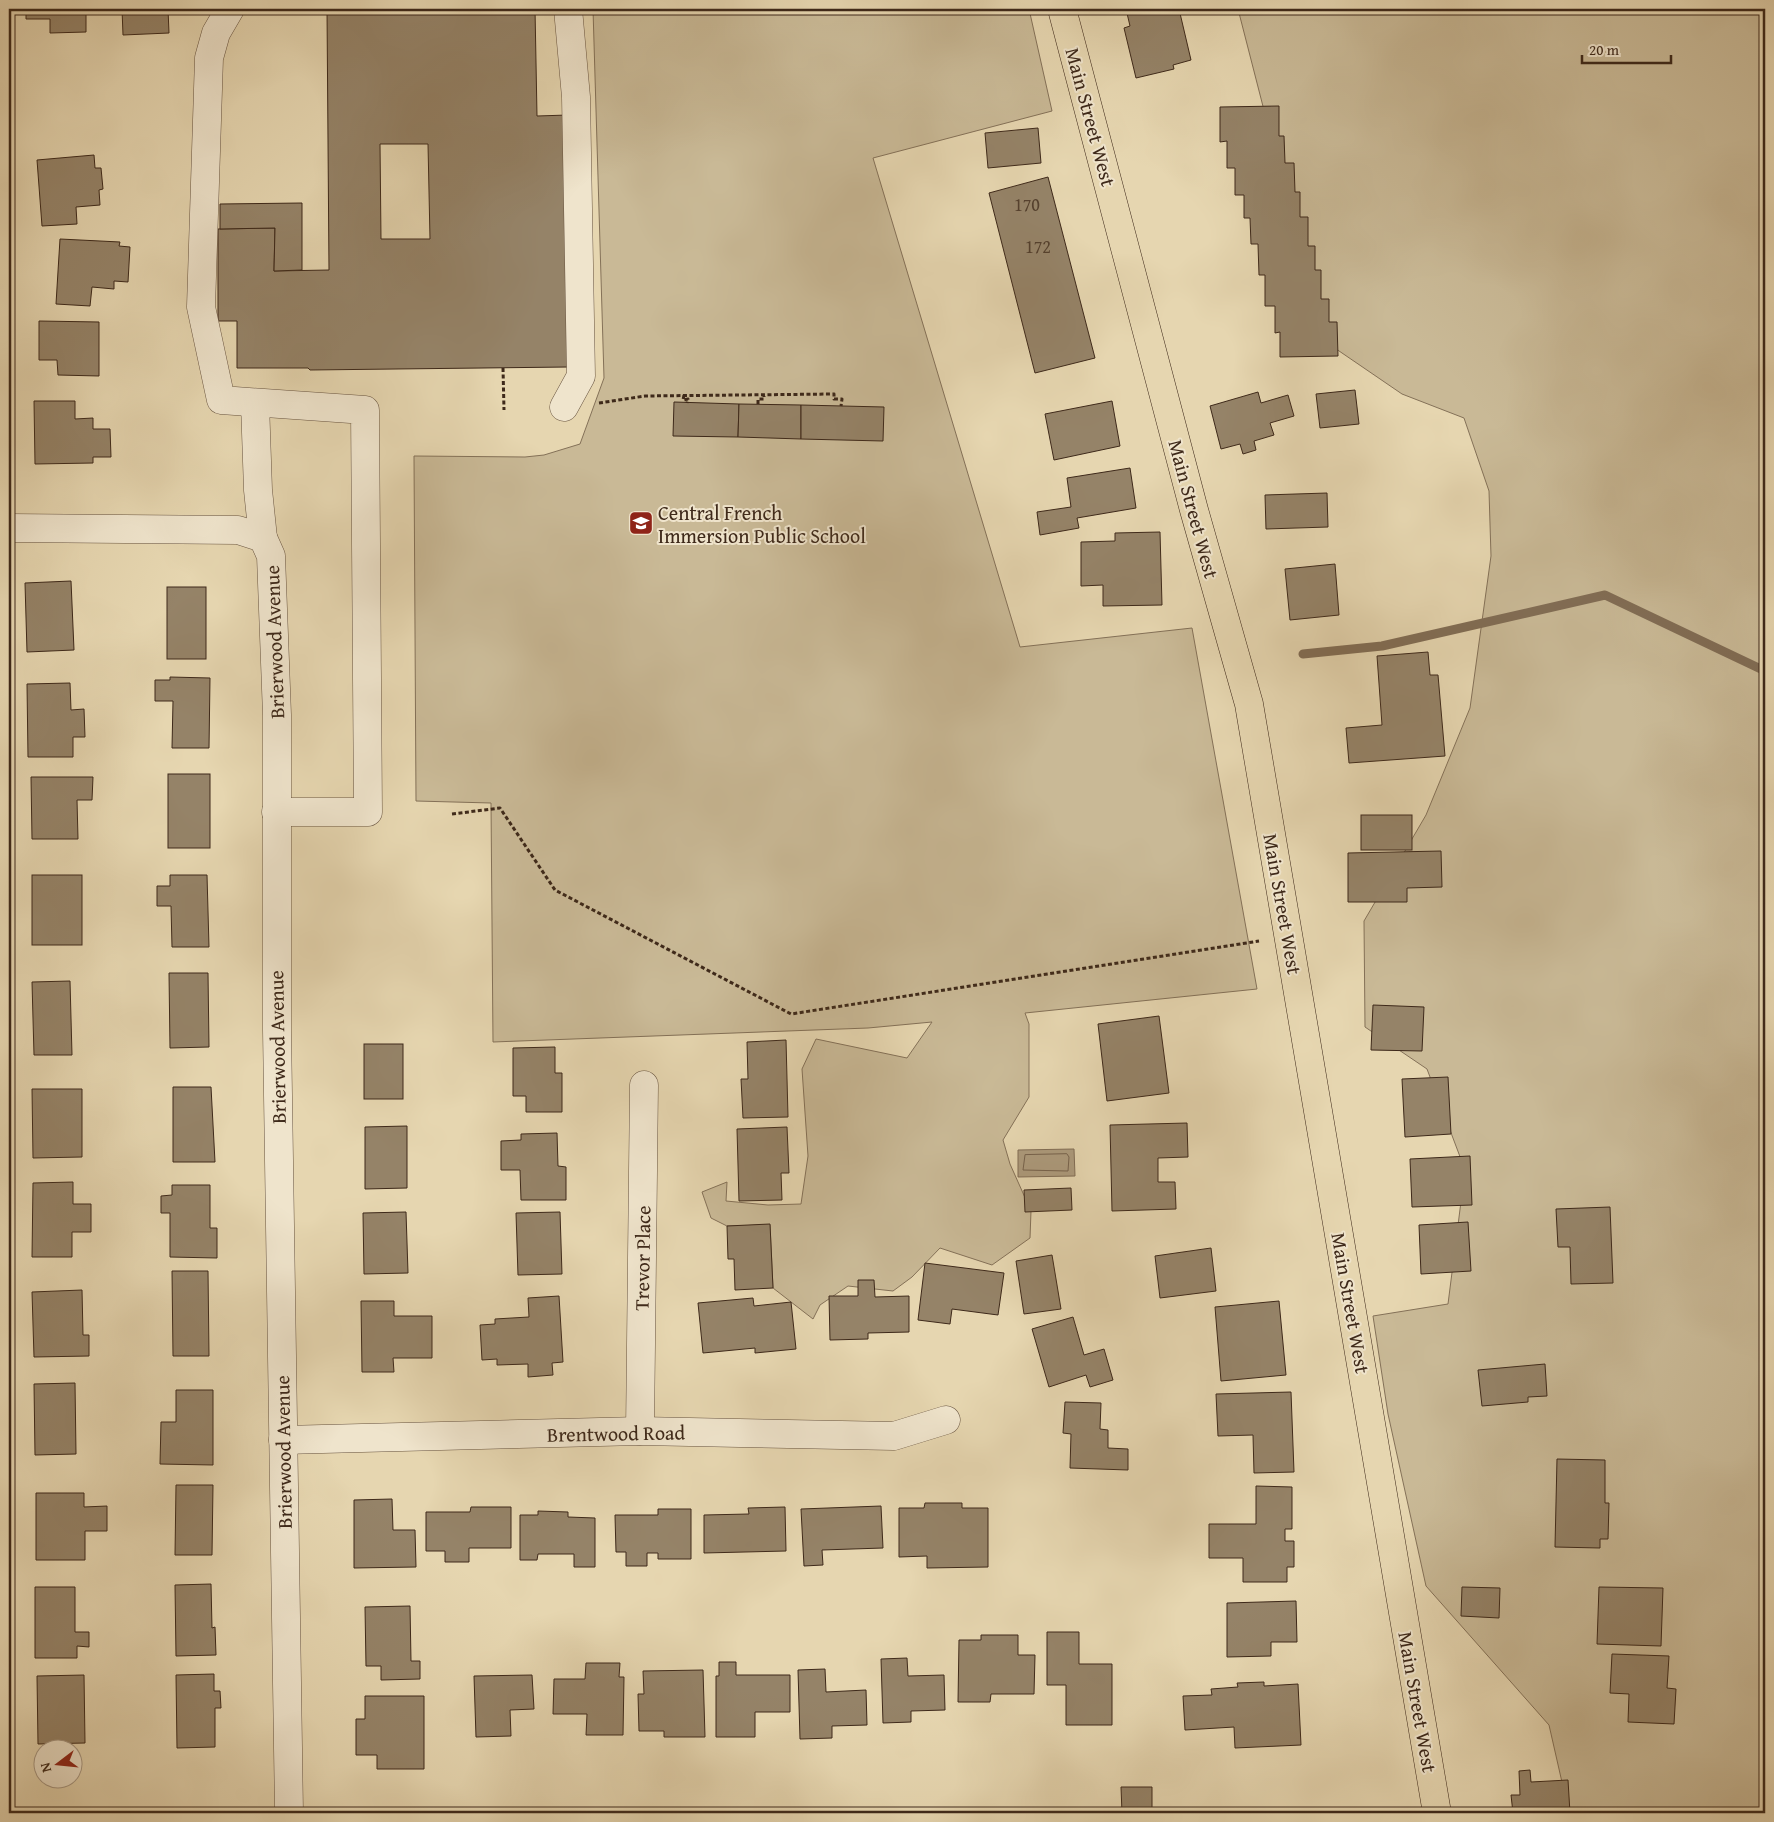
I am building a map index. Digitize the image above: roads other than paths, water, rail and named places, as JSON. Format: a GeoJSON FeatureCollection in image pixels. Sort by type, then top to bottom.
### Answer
{"type":"FeatureCollection","features":[{"type":"Feature","properties":{"kind":"main road","name":"Main Street West"},"geometry":{"type":"LineString","coordinates":[[1062,9],[1194,510],[1249,704],[1437,1813]]}},
{"type":"Feature","properties":{"kind":"street"},"geometry":{"type":"LineString","coordinates":[[230,9],[216,34],[209,58],[201,306],[220,400],[365,410],[368,812],[276,812]]}},
{"type":"Feature","properties":{"kind":"street"},"geometry":{"type":"LineString","coordinates":[[564,408],[581,376],[576,96],[568,9]]}},
{"type":"Feature","properties":{"kind":"street"},"geometry":{"type":"LineString","coordinates":[[255,403],[258,490],[263,538]]}},
{"type":"Feature","properties":{"kind":"street","name":"Brierwood Avenue"},"geometry":{"type":"LineString","coordinates":[[9,528],[238,530],[263,538],[271,556],[277,715],[276,812],[289,1813]]}},
{"type":"Feature","properties":{"kind":"street","name":"Trevor Place"},"geometry":{"type":"LineString","coordinates":[[640,1431],[644,1085]]}},
{"type":"Feature","properties":{"kind":"street","name":"Brentwood Road"},"geometry":{"type":"LineString","coordinates":[[283,1440],[640,1431],[894,1436],[946,1420]]}},
{"type":"Feature","properties":{"kind":"water"},"geometry":{"type":"Polygon","coordinates":[[[1074,1149],[1075,1176],[1018,1177],[1018,1150],[1074,1149]]]}},
{"type":"Feature","properties":{"kind":"waterway"},"geometry":{"type":"LineString","coordinates":[[1303,654],[1382,646],[1605,595],[1765,671]]}},
{"type":"Feature","properties":{"kind":"place","name":"Central French Immersion Public School"},"geometry":{"type":"Point","coordinates":[641,523]}}]}
